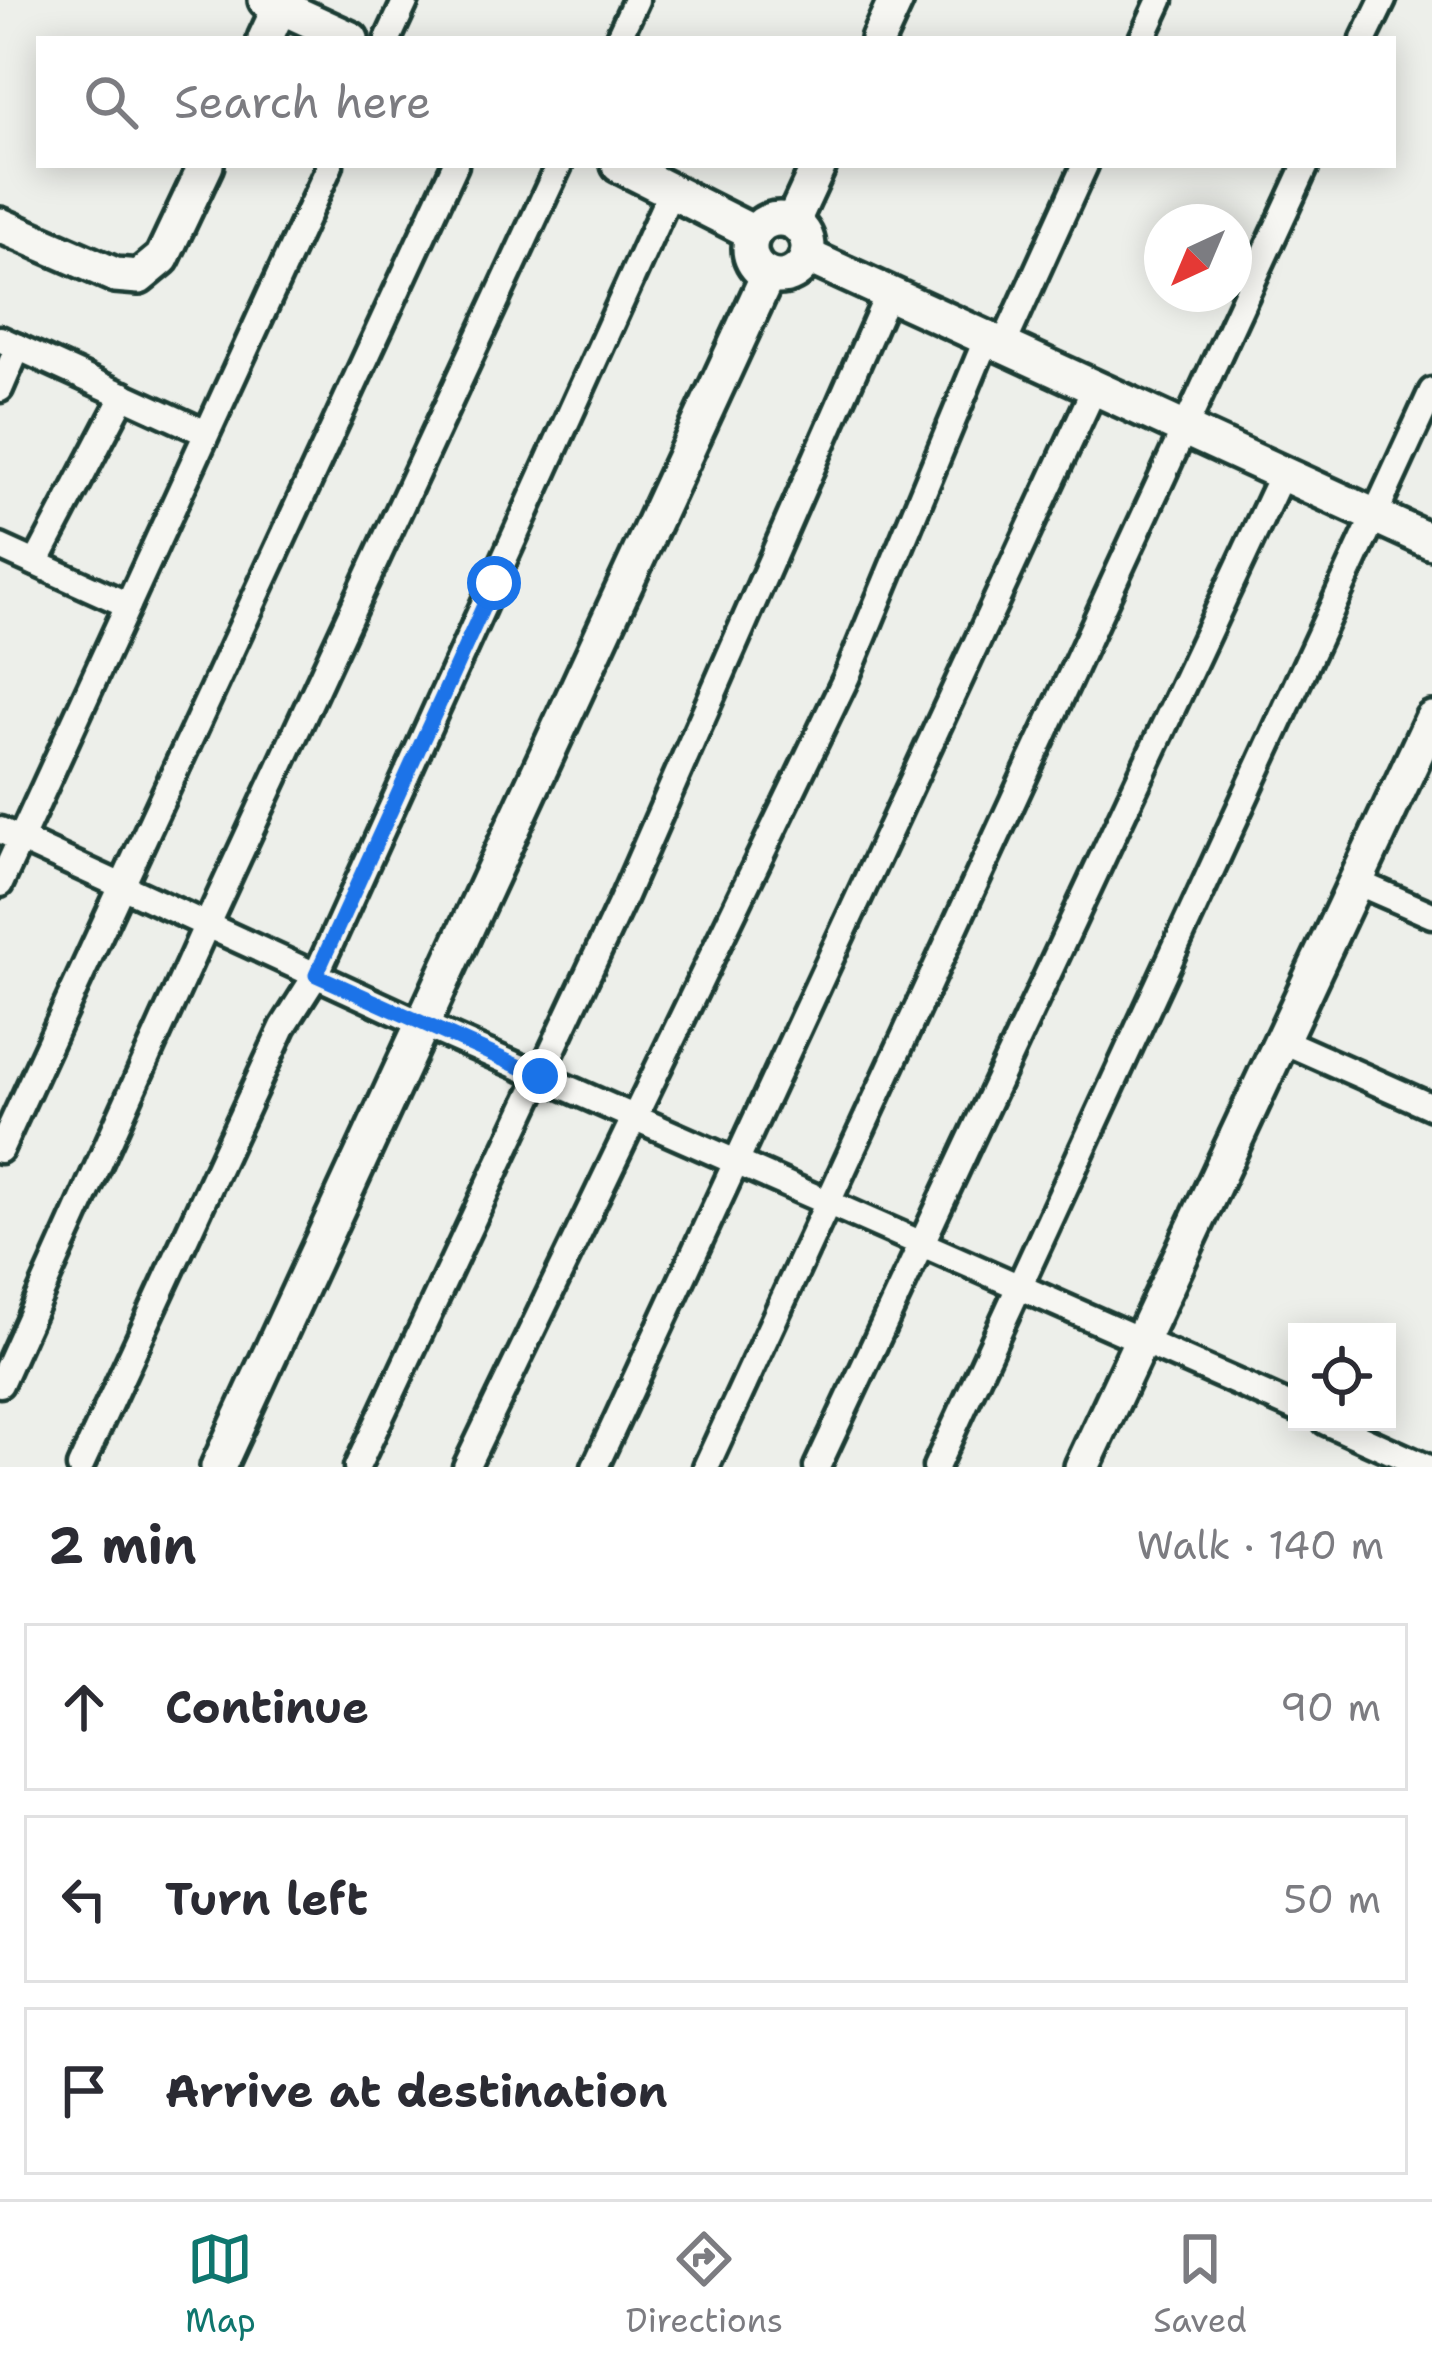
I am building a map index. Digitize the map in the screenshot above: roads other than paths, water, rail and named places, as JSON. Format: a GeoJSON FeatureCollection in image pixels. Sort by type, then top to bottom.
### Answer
{"type":"FeatureCollection","features":[{"type":"Feature","properties":{"kind":"street"},"geometry":{"type":"LineString","coordinates":[[389,36],[406,0]]}},
{"type":"Feature","properties":{"kind":"street"},"geometry":{"type":"LineString","coordinates":[[618,36],[636,0]]}},
{"type":"Feature","properties":{"kind":"street"},"geometry":{"type":"LineString","coordinates":[[879,36],[896,0]]}},
{"type":"Feature","properties":{"kind":"street"},"geometry":{"type":"LineString","coordinates":[[1143,36],[1160,0]]}},
{"type":"Feature","properties":{"kind":"street"},"geometry":{"type":"LineString","coordinates":[[1365,36],[1383,0]]}},
{"type":"Feature","properties":{"kind":"street"},"geometry":{"type":"LineString","coordinates":[[266,36],[276,2],[345,36]]}},
{"type":"Feature","properties":{"kind":"street"},"geometry":{"type":"LineString","coordinates":[[0,225],[115,275],[140,277],[162,258],[205,168]]}},
{"type":"Feature","properties":{"kind":"street"},"geometry":{"type":"LineString","coordinates":[[0,884],[10,835],[128,605],[329,168]]}},
{"type":"Feature","properties":{"kind":"street"},"geometry":{"type":"LineString","coordinates":[[0,1150],[454,168]]}},
{"type":"Feature","properties":{"kind":"street"},"geometry":{"type":"LineString","coordinates":[[0,1384],[558,168]]}},
{"type":"Feature","properties":{"kind":"street"},"geometry":{"type":"LineString","coordinates":[[625,168],[754,232]]}},
{"type":"Feature","properties":{"kind":"street"},"geometry":{"type":"LineString","coordinates":[[793,221],[818,168]]}},
{"type":"Feature","properties":{"kind":"street"},"geometry":{"type":"LineString","coordinates":[[466,1467],[847,676],[994,344],[1083,168]]}},
{"type":"Feature","properties":{"kind":"street"},"geometry":{"type":"LineString","coordinates":[[706,1467],[1305,168]]}},
{"type":"Feature","properties":{"kind":"street"},"geometry":{"type":"LineString","coordinates":[[80,1467],[283,1028],[316,975],[670,191]]}},
{"type":"Feature","properties":{"kind":"street"},"geometry":{"type":"LineString","coordinates":[[776,219],[793,221],[805,233],[807,256],[791,274],[768,274],[751,256],[754,232],[776,219]]}},
{"type":"Feature","properties":{"kind":"street"},"geometry":{"type":"LineString","coordinates":[[807,256],[1432,542]]}},
{"type":"Feature","properties":{"kind":"street"},"geometry":{"type":"LineString","coordinates":[[218,1467],[768,274]]}},
{"type":"Feature","properties":{"kind":"street"},"geometry":{"type":"LineString","coordinates":[[356,1467],[621,903],[888,294]]}},
{"type":"Feature","properties":{"kind":"street"},"geometry":{"type":"LineString","coordinates":[[0,388],[9,343],[206,433]]}},
{"type":"Feature","properties":{"kind":"street"},"geometry":{"type":"LineString","coordinates":[[595,1467],[1094,389]]}},
{"type":"Feature","properties":{"kind":"street"},"geometry":{"type":"LineString","coordinates":[[936,1467],[1432,391]]}},
{"type":"Feature","properties":{"kind":"street"},"geometry":{"type":"LineString","coordinates":[[36,563],[124,395]]}},
{"type":"Feature","properties":{"kind":"street"},"geometry":{"type":"LineString","coordinates":[[817,1467],[1282,474]]}},
{"type":"Feature","properties":{"kind":"street"},"geometry":{"type":"LineString","coordinates":[[0,547],[128,605]]}},
{"type":"Feature","properties":{"kind":"street"},"geometry":{"type":"LineString","coordinates":[[1082,1467],[1432,719]]}},
{"type":"Feature","properties":{"kind":"street"},"geometry":{"type":"LineString","coordinates":[[10,835],[422,1024],[1288,1405]]}},
{"type":"Feature","properties":{"kind":"street"},"geometry":{"type":"LineString","coordinates":[[1354,881],[1432,915]]}},
{"type":"Feature","properties":{"kind":"street"},"geometry":{"type":"LineString","coordinates":[[1281,1040],[1432,1107]]}},
{"type":"Feature","properties":{"kind":"street"},"geometry":{"type":"LineString","coordinates":[[1346,1431],[1426,1467]]}}]}
